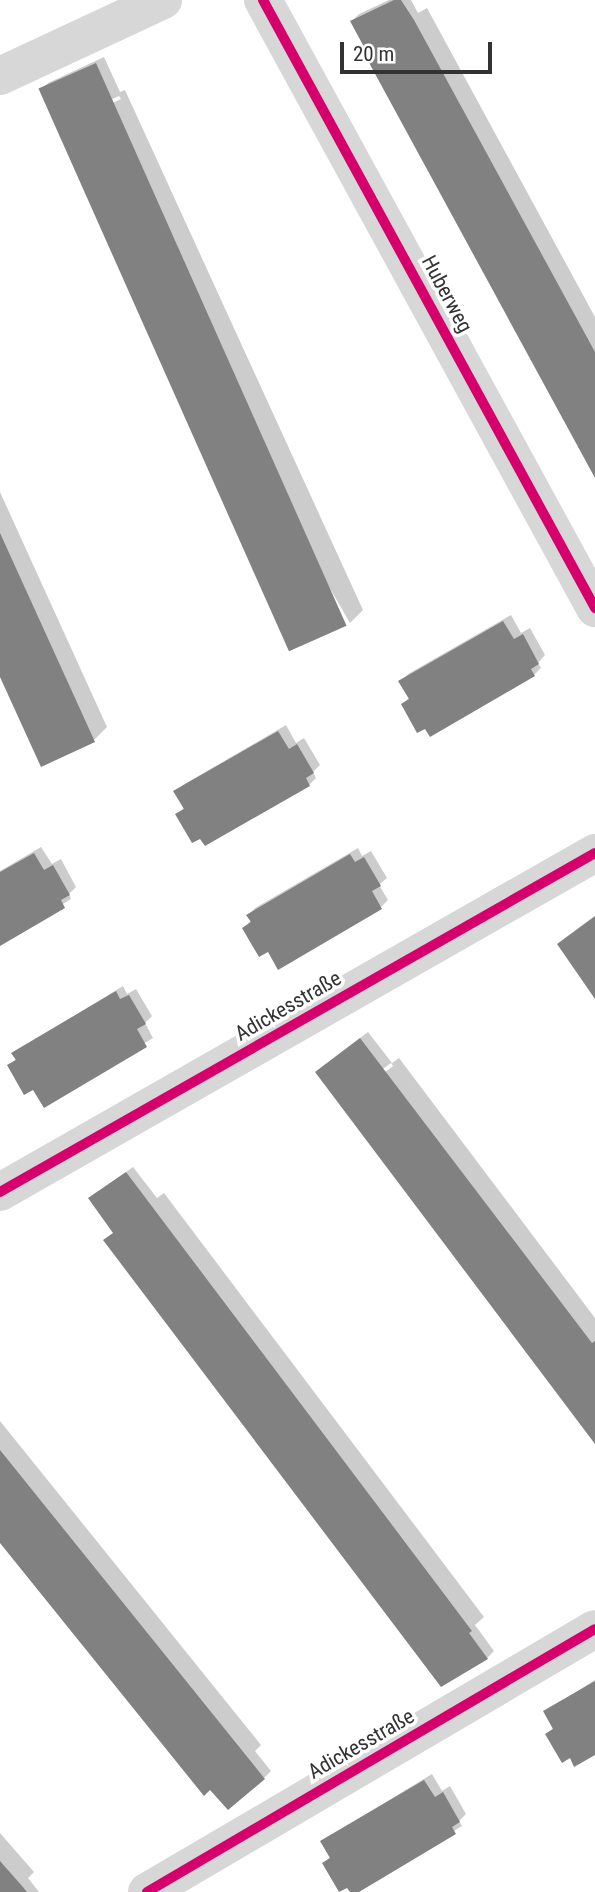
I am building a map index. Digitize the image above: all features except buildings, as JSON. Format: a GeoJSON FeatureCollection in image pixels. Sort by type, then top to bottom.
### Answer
{"type":"FeatureCollection","features":[{"type":"Feature","properties":{"kind":"street"},"geometry":{"type":"LineString","coordinates":[[0,76],[163,0]]}},
{"type":"Feature","properties":{"kind":"street","name":"Huberweg"},"geometry":{"type":"LineString","coordinates":[[263,0],[595,608]]}},
{"type":"Feature","properties":{"kind":"street","name":"Adickesstraße"},"geometry":{"type":"LineString","coordinates":[[0,1192],[595,853]]}},
{"type":"Feature","properties":{"kind":"street","name":"Adickesstraße"},"geometry":{"type":"LineString","coordinates":[[147,1892],[595,1629]]}},
{"type":"Feature","properties":{"kind":"cycle path"},"geometry":{"type":"LineString","coordinates":[[263,0],[595,608]]}},
{"type":"Feature","properties":{"kind":"cycle path"},"geometry":{"type":"LineString","coordinates":[[0,1192],[595,853]]}},
{"type":"Feature","properties":{"kind":"cycle path"},"geometry":{"type":"LineString","coordinates":[[147,1892],[595,1629]]}}]}
